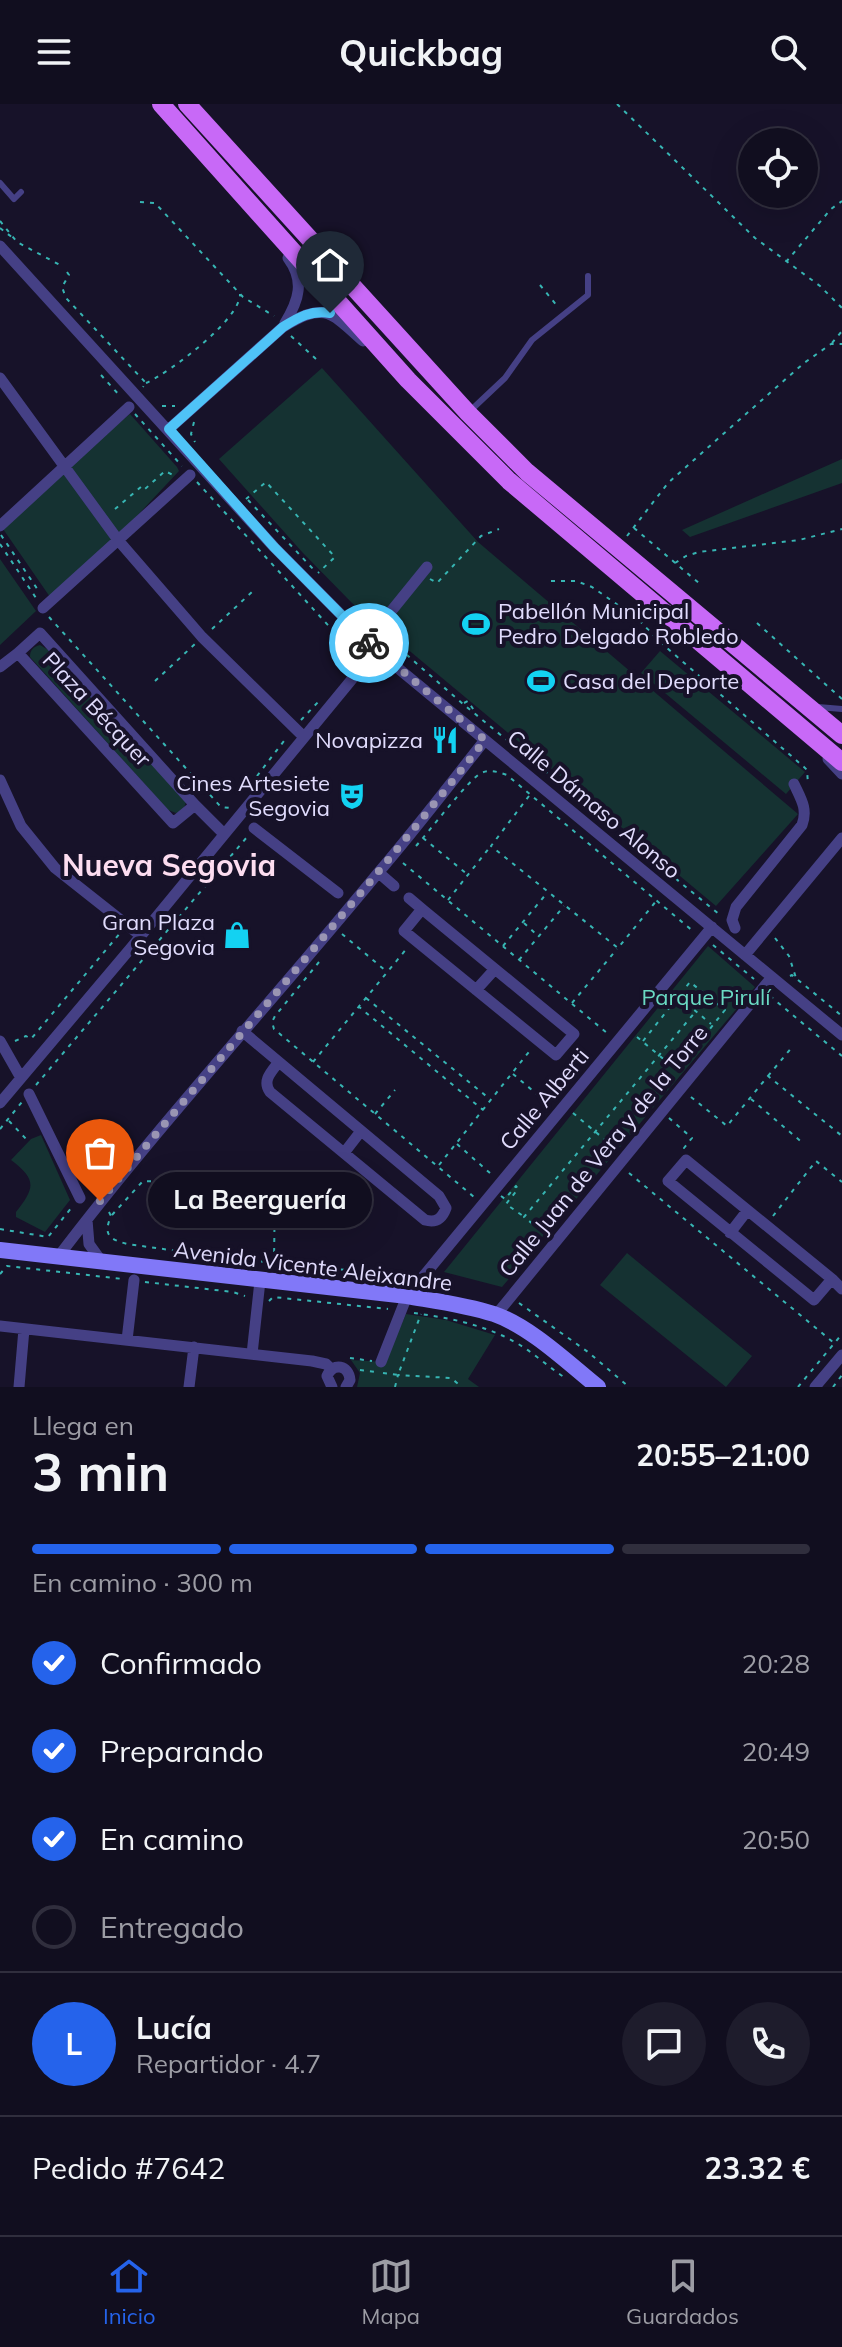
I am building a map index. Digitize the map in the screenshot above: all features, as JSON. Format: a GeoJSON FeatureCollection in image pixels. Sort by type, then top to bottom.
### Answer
{"type":"FeatureCollection","features":[{"type":"Feature","properties":{"kind":"main road"},"geometry":{"type":"LineString","coordinates":[[161,104],[408,380],[520,491],[842,762]]}},
{"type":"Feature","properties":{"kind":"main road"},"geometry":{"type":"LineString","coordinates":[[187,104],[468,413],[537,480],[842,735]]}},
{"type":"Feature","properties":{"kind":"street"},"geometry":{"type":"LineString","coordinates":[[238,189],[297,270],[299,288],[296,305],[286,330]]}},
{"type":"Feature","properties":{"kind":"street","name":"Calle Dámaso Alonso"},"geometry":{"type":"LineString","coordinates":[[0,246],[274,547],[371,646],[842,1035]]}},
{"type":"Feature","properties":{"kind":"street"},"geometry":{"type":"LineString","coordinates":[[169,429],[304,315],[317,311],[330,313],[408,380]]}},
{"type":"Feature","properties":{"kind":"street"},"geometry":{"type":"LineString","coordinates":[[0,378],[118,540],[202,638],[304,737]]}},
{"type":"Feature","properties":{"kind":"street"},"geometry":{"type":"LineString","coordinates":[[0,526],[129,407]]}},
{"type":"Feature","properties":{"kind":"street"},"geometry":{"type":"LineString","coordinates":[[45,606],[188,478]]}},
{"type":"Feature","properties":{"kind":"street"},"geometry":{"type":"LineString","coordinates":[[0,1103],[304,737],[371,646],[377,629],[425,570]]}},
{"type":"Feature","properties":{"kind":"street","name":"Plaza Bécquer"},"geometry":{"type":"LineString","coordinates":[[195,805],[173,823],[18,653],[40,633],[224,834]]}},
{"type":"Feature","properties":{"kind":"street"},"geometry":{"type":"LineString","coordinates":[[0,667],[18,653]]}},
{"type":"Feature","properties":{"kind":"street"},"geometry":{"type":"LineString","coordinates":[[792,720],[842,774]]}},
{"type":"Feature","properties":{"kind":"street"},"geometry":{"type":"LineString","coordinates":[[58,1257],[242,1031],[379,873],[485,740]]}},
{"type":"Feature","properties":{"kind":"street"},"geometry":{"type":"LineString","coordinates":[[0,780],[21,826],[55,868],[141,936]]}},
{"type":"Feature","properties":{"kind":"street"},"geometry":{"type":"LineString","coordinates":[[735,928],[732,920],[736,907],[802,825],[804,803],[794,784]]}},
{"type":"Feature","properties":{"kind":"street"},"geometry":{"type":"LineString","coordinates":[[254,828],[338,893]]}},
{"type":"Feature","properties":{"kind":"street"},"geometry":{"type":"LineString","coordinates":[[745,955],[842,838]]}},
{"type":"Feature","properties":{"kind":"street"},"geometry":{"type":"LineString","coordinates":[[379,873],[394,886]]}},
{"type":"Feature","properties":{"kind":"street"},"geometry":{"type":"LineString","coordinates":[[409,898],[574,1034],[556,1055],[404,931],[422,909]]}},
{"type":"Feature","properties":{"kind":"street","name":"Calle Alberti"},"geometry":{"type":"LineString","coordinates":[[381,1362],[404,1304],[559,1107],[712,927]]}},
{"type":"Feature","properties":{"kind":"street"},"geometry":{"type":"LineString","coordinates":[[476,990],[495,969]]}},
{"type":"Feature","properties":{"kind":"street","name":"Calle Juan de Vera y de la Torre"},"geometry":{"type":"LineString","coordinates":[[496,1315],[772,977]]}},
{"type":"Feature","properties":{"kind":"street"},"geometry":{"type":"LineString","coordinates":[[242,1031],[439,1196],[446,1208],[441,1217],[434,1221],[425,1220],[268,1090],[266,1081],[278,1063]]}},
{"type":"Feature","properties":{"kind":"street"},"geometry":{"type":"LineString","coordinates":[[4,1042],[21,1078]]}},
{"type":"Feature","properties":{"kind":"street"},"geometry":{"type":"LineString","coordinates":[[29,1094],[80,1198]]}},
{"type":"Feature","properties":{"kind":"street"},"geometry":{"type":"LineString","coordinates":[[344,1153],[361,1131]]}},
{"type":"Feature","properties":{"kind":"street"},"geometry":{"type":"LineString","coordinates":[[832,1279],[814,1300],[668,1181],[686,1160],[832,1279],[842,1289]]}},
{"type":"Feature","properties":{"kind":"street"},"geometry":{"type":"LineString","coordinates":[[730,1233],[747,1211]]}},
{"type":"Feature","properties":{"kind":"street"},"geometry":{"type":"LineString","coordinates":[[87,1219],[89,1244],[103,1263]]}},
{"type":"Feature","properties":{"kind":"street","name":"Avenida Vicente Aleixandre"},"geometry":{"type":"LineString","coordinates":[[0,1250],[260,1281],[496,1315],[532,1336],[592,1385]]}},
{"type":"Feature","properties":{"kind":"street"},"geometry":{"type":"LineString","coordinates":[[127,1340],[134,1280]]}},
{"type":"Feature","properties":{"kind":"street"},"geometry":{"type":"LineString","coordinates":[[252,1354],[260,1281]]}},
{"type":"Feature","properties":{"kind":"street"},"geometry":{"type":"LineString","coordinates":[[0,1326],[321,1362],[331,1369]]}},
{"type":"Feature","properties":{"kind":"street"},"geometry":{"type":"LineString","coordinates":[[19,1387],[24,1329]]}},
{"type":"Feature","properties":{"kind":"street"},"geometry":{"type":"LineString","coordinates":[[189,1387],[194,1347]]}},
{"type":"Feature","properties":{"kind":"street"},"geometry":{"type":"LineString","coordinates":[[815,1387],[842,1355]]}},
{"type":"Feature","properties":{"kind":"street"},"geometry":{"type":"LineString","coordinates":[[331,1369],[340,1366],[347,1369],[350,1380],[346,1387]]}},
{"type":"Feature","properties":{"kind":"street"},"geometry":{"type":"LineString","coordinates":[[331,1369],[327,1380],[332,1387]]}},
{"type":"Feature","properties":{"kind":"lane"},"geometry":{"type":"LineString","coordinates":[[0,183],[14,199],[21,192]]}},
{"type":"Feature","properties":{"kind":"lane"},"geometry":{"type":"LineString","coordinates":[[468,413],[505,378],[532,340],[588,295],[588,276]]}},
{"type":"Feature","properties":{"kind":"lane"},"geometry":{"type":"LineString","coordinates":[[807,705],[842,709]]}},
{"type":"Feature","properties":{"kind":"path"},"geometry":{"type":"LineString","coordinates":[[617,104],[755,238],[820,286],[842,308]]}},
{"type":"Feature","properties":{"kind":"path"},"geometry":{"type":"LineString","coordinates":[[786,262],[831,209],[842,201]]}},
{"type":"Feature","properties":{"kind":"path"},"geometry":{"type":"LineString","coordinates":[[140,202],[155,203],[240,293],[274,316]]}},
{"type":"Feature","properties":{"kind":"path"},"geometry":{"type":"LineString","coordinates":[[0,221],[17,242]]}},
{"type":"Feature","properties":{"kind":"path"},"geometry":{"type":"LineString","coordinates":[[0,228],[17,242],[60,265]]}},
{"type":"Feature","properties":{"kind":"path"},"geometry":{"type":"LineString","coordinates":[[67,272],[69,275],[62,287],[66,298],[146,383]]}},
{"type":"Feature","properties":{"kind":"path"},"geometry":{"type":"LineString","coordinates":[[540,285],[564,314]]}},
{"type":"Feature","properties":{"kind":"path"},"geometry":{"type":"LineString","coordinates":[[145,393],[141,389],[146,383],[173,368],[228,319],[240,302],[240,293]]}},
{"type":"Feature","properties":{"kind":"path"},"geometry":{"type":"LineString","coordinates":[[286,330],[317,360]]}},
{"type":"Feature","properties":{"kind":"path"},"geometry":{"type":"LineString","coordinates":[[627,537],[668,483],[804,363],[831,344],[842,331]]}},
{"type":"Feature","properties":{"kind":"path"},"geometry":{"type":"LineString","coordinates":[[831,344],[842,344]]}},
{"type":"Feature","properties":{"kind":"path"},"geometry":{"type":"LineString","coordinates":[[157,405],[170,407],[185,403],[196,417],[191,434],[200,449]]}},
{"type":"Feature","properties":{"kind":"path"},"geometry":{"type":"LineString","coordinates":[[115,509],[165,471],[188,478],[337,635],[344,653],[342,676]]}},
{"type":"Feature","properties":{"kind":"path"},"geometry":{"type":"LineString","coordinates":[[266,482],[335,557],[317,573],[246,499],[266,482]]}},
{"type":"Feature","properties":{"kind":"path"},"geometry":{"type":"LineString","coordinates":[[633,528],[700,584]]}},
{"type":"Feature","properties":{"kind":"path"},"geometry":{"type":"LineString","coordinates":[[425,570],[437,583],[481,536],[499,529]]}},
{"type":"Feature","properties":{"kind":"path"},"geometry":{"type":"LineString","coordinates":[[675,563],[699,552],[799,540],[842,529]]}},
{"type":"Feature","properties":{"kind":"path"},"geometry":{"type":"LineString","coordinates":[[0,534],[45,606],[48,616],[215,801],[221,807],[232,808]]}},
{"type":"Feature","properties":{"kind":"path"},"geometry":{"type":"LineString","coordinates":[[0,544],[45,606]]}},
{"type":"Feature","properties":{"kind":"path"},"geometry":{"type":"LineString","coordinates":[[551,581],[584,583],[638,619],[659,641],[804,767],[808,788]]}},
{"type":"Feature","properties":{"kind":"path"},"geometry":{"type":"LineString","coordinates":[[757,623],[842,699]]}},
{"type":"Feature","properties":{"kind":"path"},"geometry":{"type":"LineString","coordinates":[[377,629],[735,928]]}},
{"type":"Feature","properties":{"kind":"path"},"geometry":{"type":"LineString","coordinates":[[257,776],[322,697]]}},
{"type":"Feature","properties":{"kind":"path"},"geometry":{"type":"LineString","coordinates":[[462,703],[464,698]]}},
{"type":"Feature","properties":{"kind":"path"},"geometry":{"type":"LineString","coordinates":[[448,900],[530,795]]}},
{"type":"Feature","properties":{"kind":"path"},"geometry":{"type":"LineString","coordinates":[[0,1129],[254,828]]}},
{"type":"Feature","properties":{"kind":"path"},"geometry":{"type":"LineString","coordinates":[[423,838],[468,875]]}},
{"type":"Feature","properties":{"kind":"path"},"geometry":{"type":"LineString","coordinates":[[491,846],[618,948]]}},
{"type":"Feature","properties":{"kind":"path"},"geometry":{"type":"LineString","coordinates":[[402,863],[614,1039]]}},
{"type":"Feature","properties":{"kind":"path"},"geometry":{"type":"LineString","coordinates":[[503,946],[548,892]]}},
{"type":"Feature","properties":{"kind":"path"},"geometry":{"type":"LineString","coordinates":[[571,1003],[657,900]]}},
{"type":"Feature","properties":{"kind":"path"},"geometry":{"type":"LineString","coordinates":[[519,960],[565,905]]}},
{"type":"Feature","properties":{"kind":"path"},"geometry":{"type":"LineString","coordinates":[[523,923],[539,936]]}},
{"type":"Feature","properties":{"kind":"path"},"geometry":{"type":"LineString","coordinates":[[4,1042],[26,1036],[31,1039],[128,926]]}},
{"type":"Feature","properties":{"kind":"path"},"geometry":{"type":"LineString","coordinates":[[342,934],[387,972]]}},
{"type":"Feature","properties":{"kind":"path"},"geometry":{"type":"LineString","coordinates":[[770,938],[771,934],[789,956],[796,978]]}},
{"type":"Feature","properties":{"kind":"path"},"geometry":{"type":"LineString","coordinates":[[312,1063],[414,939]]}},
{"type":"Feature","properties":{"kind":"path"},"geometry":{"type":"LineString","coordinates":[[708,946],[716,947],[755,982]]}},
{"type":"Feature","properties":{"kind":"path"},"geometry":{"type":"LineString","coordinates":[[788,980],[792,975],[842,1016]]}},
{"type":"Feature","properties":{"kind":"path"},"geometry":{"type":"LineString","coordinates":[[642,1042],[690,982],[725,1010],[677,1070]]}},
{"type":"Feature","properties":{"kind":"path"},"geometry":{"type":"LineString","coordinates":[[769,995],[842,1056]]}},
{"type":"Feature","properties":{"kind":"path"},"geometry":{"type":"LineString","coordinates":[[678,997],[713,1025]]}},
{"type":"Feature","properties":{"kind":"path"},"geometry":{"type":"LineString","coordinates":[[366,998],[491,1100]]}},
{"type":"Feature","properties":{"kind":"path"},"geometry":{"type":"LineString","coordinates":[[358,1006],[483,1110]]}},
{"type":"Feature","properties":{"kind":"path"},"geometry":{"type":"LineString","coordinates":[[524,1217],[696,1011]]}},
{"type":"Feature","properties":{"kind":"path"},"geometry":{"type":"LineString","coordinates":[[634,1035],[682,1074]]}},
{"type":"Feature","properties":{"kind":"path"},"geometry":{"type":"LineString","coordinates":[[437,1166],[538,1041]]}},
{"type":"Feature","properties":{"kind":"path"},"geometry":{"type":"LineString","coordinates":[[687,1093],[727,1126],[793,1046]]}},
{"type":"Feature","properties":{"kind":"path"},"geometry":{"type":"LineString","coordinates":[[512,1073],[625,1157]]}},
{"type":"Feature","properties":{"kind":"path"},"geometry":{"type":"LineString","coordinates":[[768,1076],[842,1136]]}},
{"type":"Feature","properties":{"kind":"path"},"geometry":{"type":"LineString","coordinates":[[375,1115],[395,1090]]}},
{"type":"Feature","properties":{"kind":"path"},"geometry":{"type":"LineString","coordinates":[[750,1098],[804,1144]]}},
{"type":"Feature","properties":{"kind":"path"},"geometry":{"type":"LineString","coordinates":[[669,1118],[692,1138],[684,1148],[686,1160]]}},
{"type":"Feature","properties":{"kind":"path"},"geometry":{"type":"LineString","coordinates":[[8,1120],[28,1141]]}},
{"type":"Feature","properties":{"kind":"path"},"geometry":{"type":"LineString","coordinates":[[456,1143],[495,1177]]}},
{"type":"Feature","properties":{"kind":"path"},"geometry":{"type":"LineString","coordinates":[[766,1226],[816,1161],[842,1182]]}},
{"type":"Feature","properties":{"kind":"path"},"geometry":{"type":"LineString","coordinates":[[628,1172],[834,1343]]}},
{"type":"Feature","properties":{"kind":"path"},"geometry":{"type":"LineString","coordinates":[[111,1216],[143,1181],[275,1186],[274,1263]]}},
{"type":"Feature","properties":{"kind":"path"},"geometry":{"type":"LineString","coordinates":[[498,1197],[500,1195],[505,1199],[516,1186],[518,1189],[506,1204]]}},
{"type":"Feature","properties":{"kind":"path"},"geometry":{"type":"LineString","coordinates":[[0,1229],[48,1237],[80,1198]]}},
{"type":"Feature","properties":{"kind":"path"},"geometry":{"type":"LineString","coordinates":[[502,1200],[549,1236]]}},
{"type":"Feature","properties":{"kind":"path"},"geometry":{"type":"LineString","coordinates":[[0,1274],[7,1266],[233,1292],[245,1296],[252,1305],[266,1306],[273,1297],[404,1304],[489,1330],[522,1346],[567,1380]]}},
{"type":"Feature","properties":{"kind":"path"},"geometry":{"type":"LineString","coordinates":[[798,1387],[842,1334]]}},
{"type":"Feature","properties":{"kind":"path"},"geometry":{"type":"LineString","coordinates":[[346,1358],[381,1362]]}},
{"type":"Feature","properties":{"kind":"path"},"geometry":{"type":"LineString","coordinates":[[395,1387],[398,1375],[451,1378],[462,1387]]}},
{"type":"Feature","properties":{"kind":"path"},"geometry":{"type":"LineString","coordinates":[[833,1387],[842,1375]]}},
{"type":"Feature","properties":{"kind":"green space"},"geometry":{"type":"Polygon","coordinates":[[[322,368],[478,542],[798,814],[716,906],[352,603],[219,459],[322,368]]]}},
{"type":"Feature","properties":{"kind":"green space"},"geometry":{"type":"Polygon","coordinates":[[[130,414],[179,471],[120,534],[65,468],[130,414]]]}},
{"type":"Feature","properties":{"kind":"green space"},"geometry":{"type":"Polygon","coordinates":[[[842,459],[842,483],[690,537],[682,530],[842,459]]]}},
{"type":"Feature","properties":{"kind":"green space"},"geometry":{"type":"Polygon","coordinates":[[[63,473],[111,539],[111,546],[50,597],[1,526],[63,473]]]}},
{"type":"Feature","properties":{"kind":"green space"},"geometry":{"type":"Polygon","coordinates":[[[0,559],[36,611],[0,645],[0,559]]]}},
{"type":"Feature","properties":{"kind":"green space"},"geometry":{"type":"Polygon","coordinates":[[[40,645],[50,651],[186,802],[183,811],[176,813],[168,810],[30,657],[32,649],[40,645]]]}},
{"type":"Feature","properties":{"kind":"green space"},"geometry":{"type":"Polygon","coordinates":[[[660,651],[805,772],[786,794],[641,673],[660,651]]]}},
{"type":"Feature","properties":{"kind":"green space","name":"Parque Pirulí"},"geometry":{"type":"Polygon","coordinates":[[[708,946],[755,987],[502,1287],[444,1272],[708,946]]]}},
{"type":"Feature","properties":{"kind":"green space"},"geometry":{"type":"Polygon","coordinates":[[[41,1135],[70,1200],[45,1232],[16,1217],[30,1184],[29,1178],[11,1160],[31,1139],[41,1135]]]}},
{"type":"Feature","properties":{"kind":"green space"},"geometry":{"type":"Polygon","coordinates":[[[627,1253],[752,1356],[726,1387],[600,1285],[627,1253]]]}},
{"type":"Feature","properties":{"kind":"green space"},"geometry":{"type":"Polygon","coordinates":[[[406,1314],[446,1320],[495,1335],[468,1379],[479,1387],[357,1387],[360,1373],[351,1360],[385,1362],[406,1314]]]}},
{"type":"Feature","properties":{"kind":"way so far"},"geometry":{"type":"LineString","coordinates":[[100,1201],[379,873],[485,740],[369,643]]}},
{"type":"Feature","properties":{"kind":"place","name":"Pabellón Municipal Pedro Delgado Robledo"},"geometry":{"type":"Point","coordinates":[476,624]}},
{"type":"Feature","properties":{"kind":"place","name":"Casa del Deporte"},"geometry":{"type":"Point","coordinates":[541,681]}},
{"type":"Feature","properties":{"kind":"place","name":"Novapizza"},"geometry":{"type":"Point","coordinates":[445,740]}},
{"type":"Feature","properties":{"kind":"place","name":"Cines Artesiete Segovia"},"geometry":{"type":"Point","coordinates":[352,796]}},
{"type":"Feature","properties":{"kind":"place","name":"Gran Plaza Segovia"},"geometry":{"type":"Point","coordinates":[237,935]}},
{"type":"Feature","properties":{"kind":"place","name":"La Beerguería"},"geometry":{"type":"Point","coordinates":[100,1201]}},
{"type":"Feature","properties":{"kind":"district","name":"Nueva Segovia"},"geometry":{"type":"Point","coordinates":[169,865]}},
{"type":"Feature","properties":{"kind":"route"},"geometry":{"type":"LineString","coordinates":[[330,313],[317,311],[283,327],[169,429],[274,547],[369,643]]}}]}
